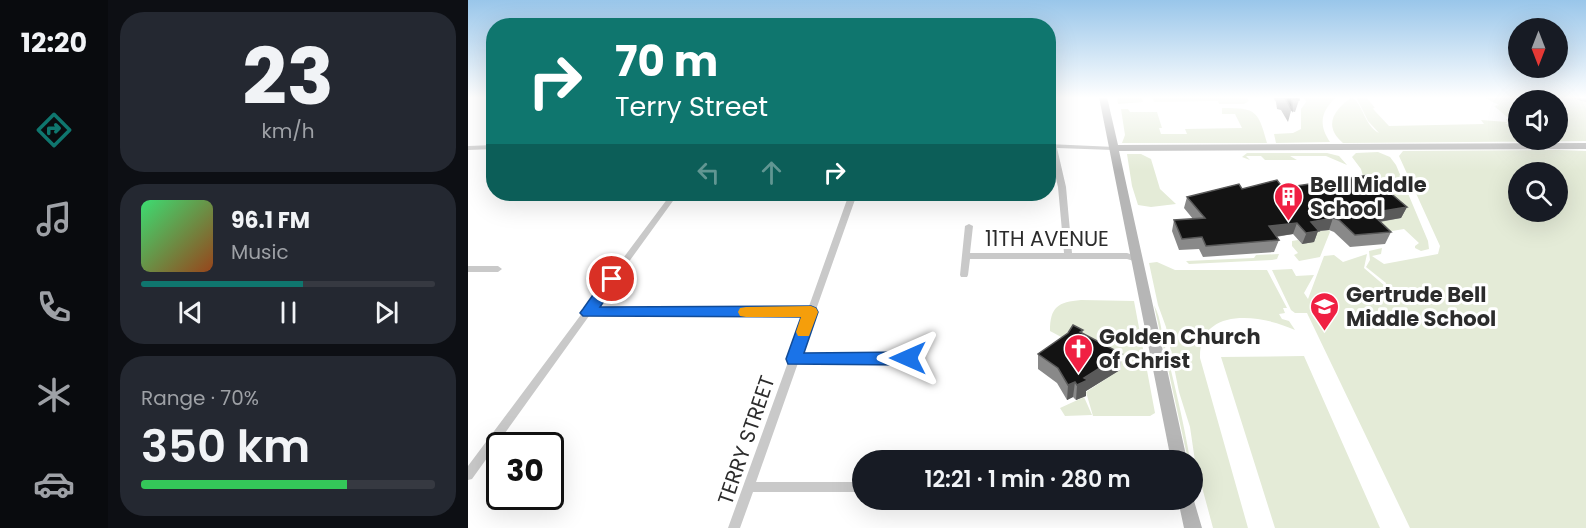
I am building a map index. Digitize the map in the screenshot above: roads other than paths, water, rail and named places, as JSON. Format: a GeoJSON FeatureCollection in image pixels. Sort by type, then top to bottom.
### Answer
{"type":"FeatureCollection","features":[{"type":"Feature","properties":{"kind":"street"},"geometry":{"type":"LineString","coordinates":[[1108,122],[1132,257],[1177,450]]}},
{"type":"Feature","properties":{"kind":"street"},"geometry":{"type":"LineString","coordinates":[[1056,146],[1113,148],[1586,146]]}},
{"type":"Feature","properties":{"kind":"street"},"geometry":{"type":"LineString","coordinates":[[468,148],[486,147]]}},
{"type":"Feature","properties":{"kind":"street"},"geometry":{"type":"LineString","coordinates":[[1056,165],[1062,187],[1068,255]]}},
{"type":"Feature","properties":{"kind":"street"},"geometry":{"type":"LineString","coordinates":[[468,475],[669,201]]}},
{"type":"Feature","properties":{"kind":"street","name":"TERRY STREET"},"geometry":{"type":"LineString","coordinates":[[734,528],[851,201]]}},
{"type":"Feature","properties":{"kind":"street"},"geometry":{"type":"LineString","coordinates":[[964,275],[969,226]]}},
{"type":"Feature","properties":{"kind":"street","name":"11TH AVENUE"},"geometry":{"type":"LineString","coordinates":[[966,256],[1132,257]]}},
{"type":"Feature","properties":{"kind":"street"},"geometry":{"type":"LineString","coordinates":[[468,269],[498,269]]}},
{"type":"Feature","properties":{"kind":"street"},"geometry":{"type":"LineString","coordinates":[[588,313],[811,312]]}},
{"type":"Feature","properties":{"kind":"street"},"geometry":{"type":"LineString","coordinates":[[794,359],[908,358]]}},
{"type":"Feature","properties":{"kind":"street"},"geometry":{"type":"LineString","coordinates":[[749,486],[852,487]]}},
{"type":"Feature","properties":{"kind":"street"},"geometry":{"type":"LineString","coordinates":[[1189,510],[1193,528]]}},
{"type":"Feature","properties":{"kind":"place","name":"Bell Middle School"},"geometry":{"type":"Point","coordinates":[1289,222]}},
{"type":"Feature","properties":{"kind":"place","name":"Gertrude Bell Middle School"},"geometry":{"type":"Point","coordinates":[1325,332]}},
{"type":"Feature","properties":{"kind":"place","name":"Golden Church of Christ"},"geometry":{"type":"Point","coordinates":[1078,374]}}]}
